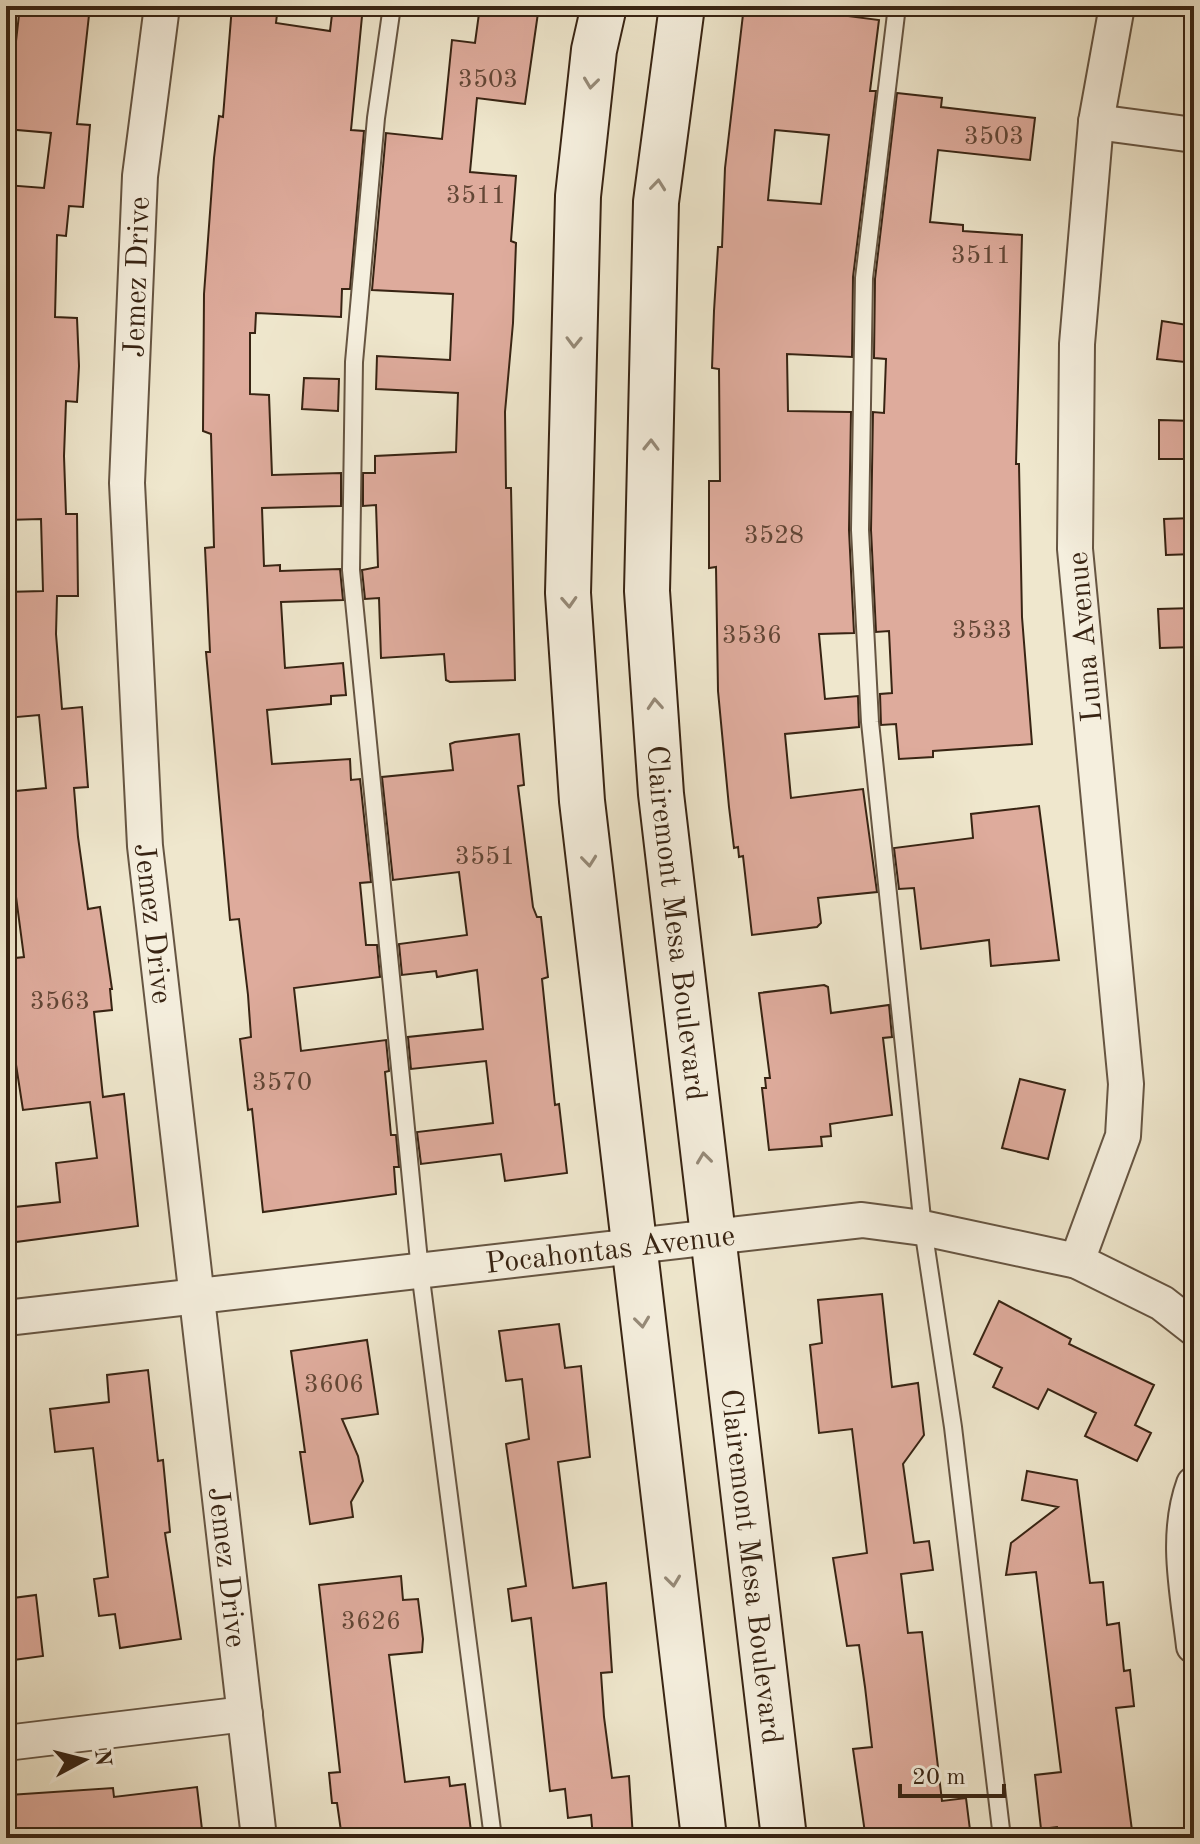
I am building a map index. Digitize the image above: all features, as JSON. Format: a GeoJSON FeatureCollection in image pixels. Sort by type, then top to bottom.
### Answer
{"type":"FeatureCollection","features":[{"type":"Feature","properties":{"kind":"main road"},"geometry":{"type":"LineString","coordinates":[[604,6],[594,50],[578,196],[568,593],[582,801],[704,1838]]}},
{"type":"Feature","properties":{"kind":"main road","name":"Clairemont Mesa Boulevard"},"geometry":{"type":"LineString","coordinates":[[682,6],[656,202],[647,591],[661,794],[784,1838]]}},
{"type":"Feature","properties":{"kind":"street","name":"Jemez Drive"},"geometry":{"type":"LineString","coordinates":[[162,6],[140,176],[127,483],[145,846],[259,1838]]}},
{"type":"Feature","properties":{"kind":"street","name":"Luna Avenue"},"geometry":{"type":"LineString","coordinates":[[1077,1261],[1123,1136],[1126,1084],[1075,549],[1077,344],[1096,122],[1117,6]]}},
{"type":"Feature","properties":{"kind":"street"},"geometry":{"type":"LineString","coordinates":[[1096,122],[1194,135]]}},
{"type":"Feature","properties":{"kind":"street","name":"Pocahontas Avenue"},"geometry":{"type":"LineString","coordinates":[[6,1318],[862,1220],[923,1228],[1077,1261],[1162,1303],[1194,1328]]}},
{"type":"Feature","properties":{"kind":"street"},"geometry":{"type":"LineString","coordinates":[[1194,1484],[1186,1505],[1184,1554],[1194,1646]]}},
{"type":"Feature","properties":{"kind":"street"},"geometry":{"type":"LineString","coordinates":[[6,1743],[245,1714]]}},
{"type":"Feature","properties":{"kind":"lane"},"geometry":{"type":"LineString","coordinates":[[392,6],[376,118],[354,362],[351,570],[420,1271],[493,1838]]}},
{"type":"Feature","properties":{"kind":"lane"},"geometry":{"type":"LineString","coordinates":[[897,6],[864,278],[860,530],[870,722],[923,1228],[953,1427],[1002,1838]]}},
{"type":"Feature","properties":{"kind":"building"},"geometry":{"type":"Polygon","coordinates":[[[20,6],[90,6],[77,124],[90,125],[83,207],[69,206],[66,236],[57,235],[55,317],[77,318],[79,366],[77,402],[66,401],[64,456],[66,514],[77,514],[78,596],[57,596],[56,634],[62,709],[82,707],[88,787],[74,788],[78,837],[88,909],[100,907],[112,989],[112,1010],[94,1012],[103,1097],[124,1094],[138,1226],[8,1243],[6,1208],[60,1202],[56,1163],[97,1158],[90,1102],[23,1110],[6,1000],[6,959],[24,957],[9,844],[6,792],[46,788],[39,715],[6,718],[6,592],[43,591],[41,519],[6,520],[6,185],[44,188],[51,133],[6,129],[20,6]]]}},
{"type":"Feature","properties":{"kind":"building"},"geometry":{"type":"Polygon","coordinates":[[[232,6],[278,6],[276,23],[330,31],[333,6],[363,6],[351,130],[364,131],[350,289],[342,289],[341,317],[256,313],[255,333],[250,333],[250,394],[269,395],[272,475],[341,473],[341,506],[262,508],[264,566],[280,565],[280,571],[340,569],[343,600],[281,602],[285,668],[343,663],[346,695],[331,696],[331,704],[267,710],[272,764],[350,759],[351,780],[360,779],[371,882],[360,883],[366,945],[377,945],[380,977],[294,988],[301,1051],[386,1040],[389,1071],[385,1072],[391,1135],[396,1135],[399,1167],[394,1167],[396,1194],[263,1212],[252,1109],[248,1110],[240,1039],[251,1037],[248,995],[239,919],[230,920],[206,652],[210,652],[205,548],[214,547],[211,434],[203,431],[204,294],[214,158],[219,116],[223,117],[232,6]]]}},
{"type":"Feature","properties":{"kind":"building"},"geometry":{"type":"Polygon","coordinates":[[[480,6],[539,6],[525,104],[477,98],[470,172],[516,176],[511,241],[516,243],[513,323],[505,412],[506,488],[511,488],[515,680],[450,682],[446,680],[444,654],[381,658],[379,598],[365,599],[362,570],[378,567],[376,505],[363,506],[363,473],[375,473],[375,456],[456,452],[458,393],[376,389],[377,356],[450,360],[453,294],[372,290],[386,133],[442,139],[452,40],[475,43],[480,6]]]}},
{"type":"Feature","properties":{"kind":"building"},"geometry":{"type":"Polygon","coordinates":[[[744,6],[810,6],[809,11],[879,20],[870,91],[876,91],[853,277],[852,357],[787,354],[788,411],[851,412],[849,530],[854,633],[819,634],[825,699],[858,696],[859,727],[785,734],[791,798],[863,789],[877,892],[818,898],[821,923],[817,927],[752,935],[743,856],[739,857],[738,847],[734,848],[729,807],[718,691],[716,567],[709,568],[709,481],[720,481],[719,369],[712,368],[725,168],[744,6]],[[775,130],[768,200],[821,204],[829,135],[775,130]]]}},
{"type":"Feature","properties":{"kind":"building"},"geometry":{"type":"Polygon","coordinates":[[[897,93],[942,98],[941,107],[1035,118],[1030,160],[938,150],[930,222],[963,225],[963,231],[1022,235],[1016,464],[1019,464],[1022,617],[1032,744],[933,751],[933,757],[899,759],[896,724],[881,725],[880,694],[892,693],[889,631],[876,632],[871,530],[873,412],[884,413],[886,359],[874,358],[875,279],[897,93]]]}},
{"type":"Feature","properties":{"kind":"building"},"geometry":{"type":"Polygon","coordinates":[[[1162,321],[1194,326],[1194,363],[1157,359],[1162,321]]]}},
{"type":"Feature","properties":{"kind":"building"},"geometry":{"type":"Polygon","coordinates":[[[304,378],[339,379],[338,411],[302,409],[304,378]]]}},
{"type":"Feature","properties":{"kind":"building"},"geometry":{"type":"Polygon","coordinates":[[[1159,420],[1194,421],[1194,459],[1159,459],[1159,420]]]}},
{"type":"Feature","properties":{"kind":"building"},"geometry":{"type":"Polygon","coordinates":[[[1194,518],[1194,554],[1166,555],[1164,519],[1194,518]]]}},
{"type":"Feature","properties":{"kind":"building"},"geometry":{"type":"Polygon","coordinates":[[[1194,608],[1194,647],[1160,648],[1158,609],[1194,608]]]}},
{"type":"Feature","properties":{"kind":"building"},"geometry":{"type":"Polygon","coordinates":[[[519,734],[524,785],[518,786],[533,907],[537,917],[541,917],[548,977],[542,979],[555,1105],[559,1104],[567,1173],[505,1181],[501,1154],[421,1164],[417,1132],[493,1123],[486,1061],[411,1069],[408,1037],[483,1029],[477,970],[437,977],[436,971],[402,975],[399,944],[467,935],[459,872],[393,880],[382,777],[453,770],[450,744],[519,734]]]}},
{"type":"Feature","properties":{"kind":"building"},"geometry":{"type":"Polygon","coordinates":[[[1039,806],[1059,960],[991,966],[989,940],[921,949],[914,888],[899,889],[894,848],[973,838],[971,814],[1039,806]]]}},
{"type":"Feature","properties":{"kind":"building"},"geometry":{"type":"Polygon","coordinates":[[[828,987],[831,1013],[889,1005],[892,1037],[883,1038],[892,1115],[830,1124],[831,1136],[821,1137],[822,1146],[769,1150],[762,1088],[766,1088],[765,1078],[770,1078],[759,993],[828,987]]]}},
{"type":"Feature","properties":{"kind":"building"},"geometry":{"type":"Polygon","coordinates":[[[1020,1079],[1065,1090],[1048,1159],[1002,1148],[1020,1079]]]}},
{"type":"Feature","properties":{"kind":"building"},"geometry":{"type":"Polygon","coordinates":[[[882,1294],[892,1387],[918,1383],[924,1435],[903,1464],[914,1543],[929,1541],[933,1570],[901,1574],[908,1633],[922,1632],[942,1801],[966,1798],[971,1838],[900,1838],[895,1829],[865,1833],[853,1749],[872,1747],[859,1645],[847,1646],[833,1558],[867,1553],[852,1429],[819,1433],[810,1345],[822,1343],[818,1300],[882,1294]]]}},
{"type":"Feature","properties":{"kind":"building"},"geometry":{"type":"Polygon","coordinates":[[[999,1301],[1071,1339],[1069,1344],[1154,1385],[1135,1425],[1151,1433],[1137,1461],[1085,1436],[1096,1413],[1048,1389],[1038,1409],[993,1387],[1002,1368],[974,1354],[999,1301]]]}},
{"type":"Feature","properties":{"kind":"building"},"geometry":{"type":"Polygon","coordinates":[[[559,1324],[565,1368],[581,1366],[590,1457],[558,1462],[573,1588],[606,1583],[612,1672],[601,1673],[604,1717],[612,1778],[629,1776],[633,1838],[593,1838],[591,1815],[568,1818],[565,1789],[550,1791],[531,1618],[512,1621],[508,1589],[526,1586],[506,1444],[529,1439],[522,1379],[506,1381],[499,1331],[559,1324]]]}},
{"type":"Feature","properties":{"kind":"building"},"geometry":{"type":"Polygon","coordinates":[[[367,1340],[378,1414],[342,1419],[358,1456],[363,1481],[351,1502],[353,1517],[310,1524],[300,1452],[305,1452],[291,1351],[367,1340]]]}},
{"type":"Feature","properties":{"kind":"building"},"geometry":{"type":"Polygon","coordinates":[[[148,1370],[158,1461],[163,1460],[170,1532],[165,1533],[181,1639],[120,1648],[115,1614],[99,1616],[94,1579],[108,1577],[93,1448],[55,1452],[50,1409],[109,1402],[107,1375],[148,1370]]]}},
{"type":"Feature","properties":{"kind":"building"},"geometry":{"type":"Polygon","coordinates":[[[1027,1471],[1077,1480],[1090,1583],[1103,1582],[1107,1625],[1119,1623],[1124,1671],[1130,1670],[1134,1706],[1116,1708],[1133,1838],[1059,1838],[1057,1827],[1041,1829],[1035,1775],[1061,1772],[1036,1572],[1006,1575],[1011,1543],[1058,1507],[1022,1500],[1027,1471]]]}},
{"type":"Feature","properties":{"kind":"building"},"geometry":{"type":"Polygon","coordinates":[[[401,1576],[403,1600],[418,1599],[423,1639],[422,1652],[389,1655],[405,1782],[449,1777],[450,1786],[465,1784],[471,1831],[409,1838],[342,1838],[337,1803],[332,1803],[329,1773],[340,1772],[319,1585],[401,1576]]]}},
{"type":"Feature","properties":{"kind":"building"},"geometry":{"type":"Polygon","coordinates":[[[36,1595],[43,1656],[6,1661],[6,1599],[36,1595]]]}},
{"type":"Feature","properties":{"kind":"building"},"geometry":{"type":"Polygon","coordinates":[[[197,1787],[203,1838],[121,1838],[121,1833],[6,1838],[6,1800],[9,1795],[113,1788],[114,1797],[197,1787]]]}}]}
